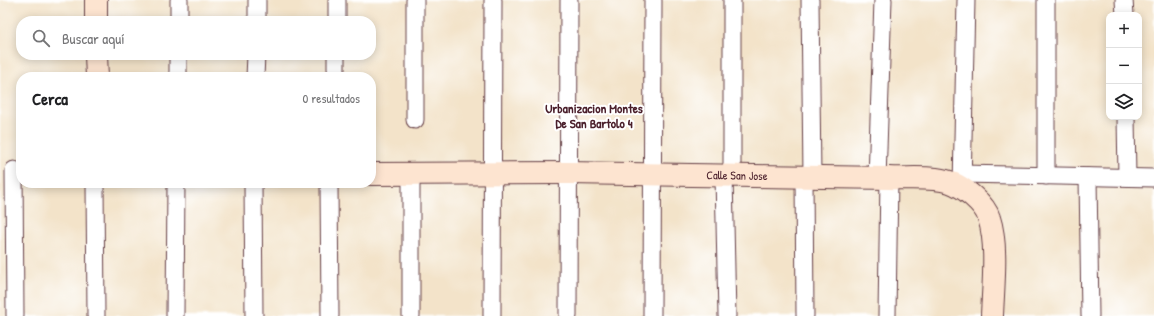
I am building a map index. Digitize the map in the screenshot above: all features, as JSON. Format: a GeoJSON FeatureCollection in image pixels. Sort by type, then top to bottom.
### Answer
{"type":"FeatureCollection","features":[{"type":"Feature","properties":{"kind":"street"},"geometry":{"type":"LineString","coordinates":[[96,0],[96,16]]}},
{"type":"Feature","properties":{"kind":"street"},"geometry":{"type":"LineString","coordinates":[[179,0],[179,16]]}},
{"type":"Feature","properties":{"kind":"street"},"geometry":{"type":"LineString","coordinates":[[257,16],[258,0]]}},
{"type":"Feature","properties":{"kind":"street"},"geometry":{"type":"LineString","coordinates":[[337,0],[337,16]]}},
{"type":"Feature","properties":{"kind":"street"},"geometry":{"type":"LineString","coordinates":[[415,0],[415,120]]}},
{"type":"Feature","properties":{"kind":"street"},"geometry":{"type":"LineString","coordinates":[[492,316],[493,0]]}},
{"type":"Feature","properties":{"kind":"street"},"geometry":{"type":"LineString","coordinates":[[568,0],[568,316]]}},
{"type":"Feature","properties":{"kind":"street"},"geometry":{"type":"LineString","coordinates":[[652,316],[653,0]]}},
{"type":"Feature","properties":{"kind":"street"},"geometry":{"type":"LineString","coordinates":[[727,316],[728,176],[732,0]]}},
{"type":"Feature","properties":{"kind":"street"},"geometry":{"type":"LineString","coordinates":[[805,316],[810,0]]}},
{"type":"Feature","properties":{"kind":"street"},"geometry":{"type":"LineString","coordinates":[[883,0],[883,179],[887,316]]}},
{"type":"Feature","properties":{"kind":"street"},"geometry":{"type":"LineString","coordinates":[[966,0],[962,181],[1046,176],[1154,178]]}},
{"type":"Feature","properties":{"kind":"street"},"geometry":{"type":"LineString","coordinates":[[1046,0],[1046,176]]}},
{"type":"Feature","properties":{"kind":"street"},"geometry":{"type":"LineString","coordinates":[[1124,0],[1125,12]]}},
{"type":"Feature","properties":{"kind":"street"},"geometry":{"type":"LineString","coordinates":[[96,60],[96,72]]}},
{"type":"Feature","properties":{"kind":"street"},"geometry":{"type":"LineString","coordinates":[[178,60],[178,72]]}},
{"type":"Feature","properties":{"kind":"street"},"geometry":{"type":"LineString","coordinates":[[255,72],[256,60]]}},
{"type":"Feature","properties":{"kind":"street"},"geometry":{"type":"LineString","coordinates":[[1126,120],[1127,177]]}},
{"type":"Feature","properties":{"kind":"street"},"geometry":{"type":"LineString","coordinates":[[12,170],[15,316]]}},
{"type":"Feature","properties":{"kind":"street","name":"Calle San Jose"},"geometry":{"type":"LineString","coordinates":[[376,174],[568,173],[934,179],[949,182],[962,181],[989,217],[994,240],[992,316]]}},
{"type":"Feature","properties":{"kind":"street"},"geometry":{"type":"LineString","coordinates":[[411,174],[411,316]]}},
{"type":"Feature","properties":{"kind":"street"},"geometry":{"type":"LineString","coordinates":[[1088,177],[1090,316]]}},
{"type":"Feature","properties":{"kind":"street"},"geometry":{"type":"LineString","coordinates":[[95,188],[96,316]]}},
{"type":"Feature","properties":{"kind":"street"},"geometry":{"type":"LineString","coordinates":[[175,316],[176,188]]}},
{"type":"Feature","properties":{"kind":"street"},"geometry":{"type":"LineString","coordinates":[[253,188],[254,316]]}},
{"type":"Feature","properties":{"kind":"street"},"geometry":{"type":"LineString","coordinates":[[329,188],[330,316]]}},
{"type":"Feature","properties":{"kind":"district","name":"Urbanizacion Montes De San Bartolo 4"},"geometry":{"type":"Point","coordinates":[594,116]}}]}
